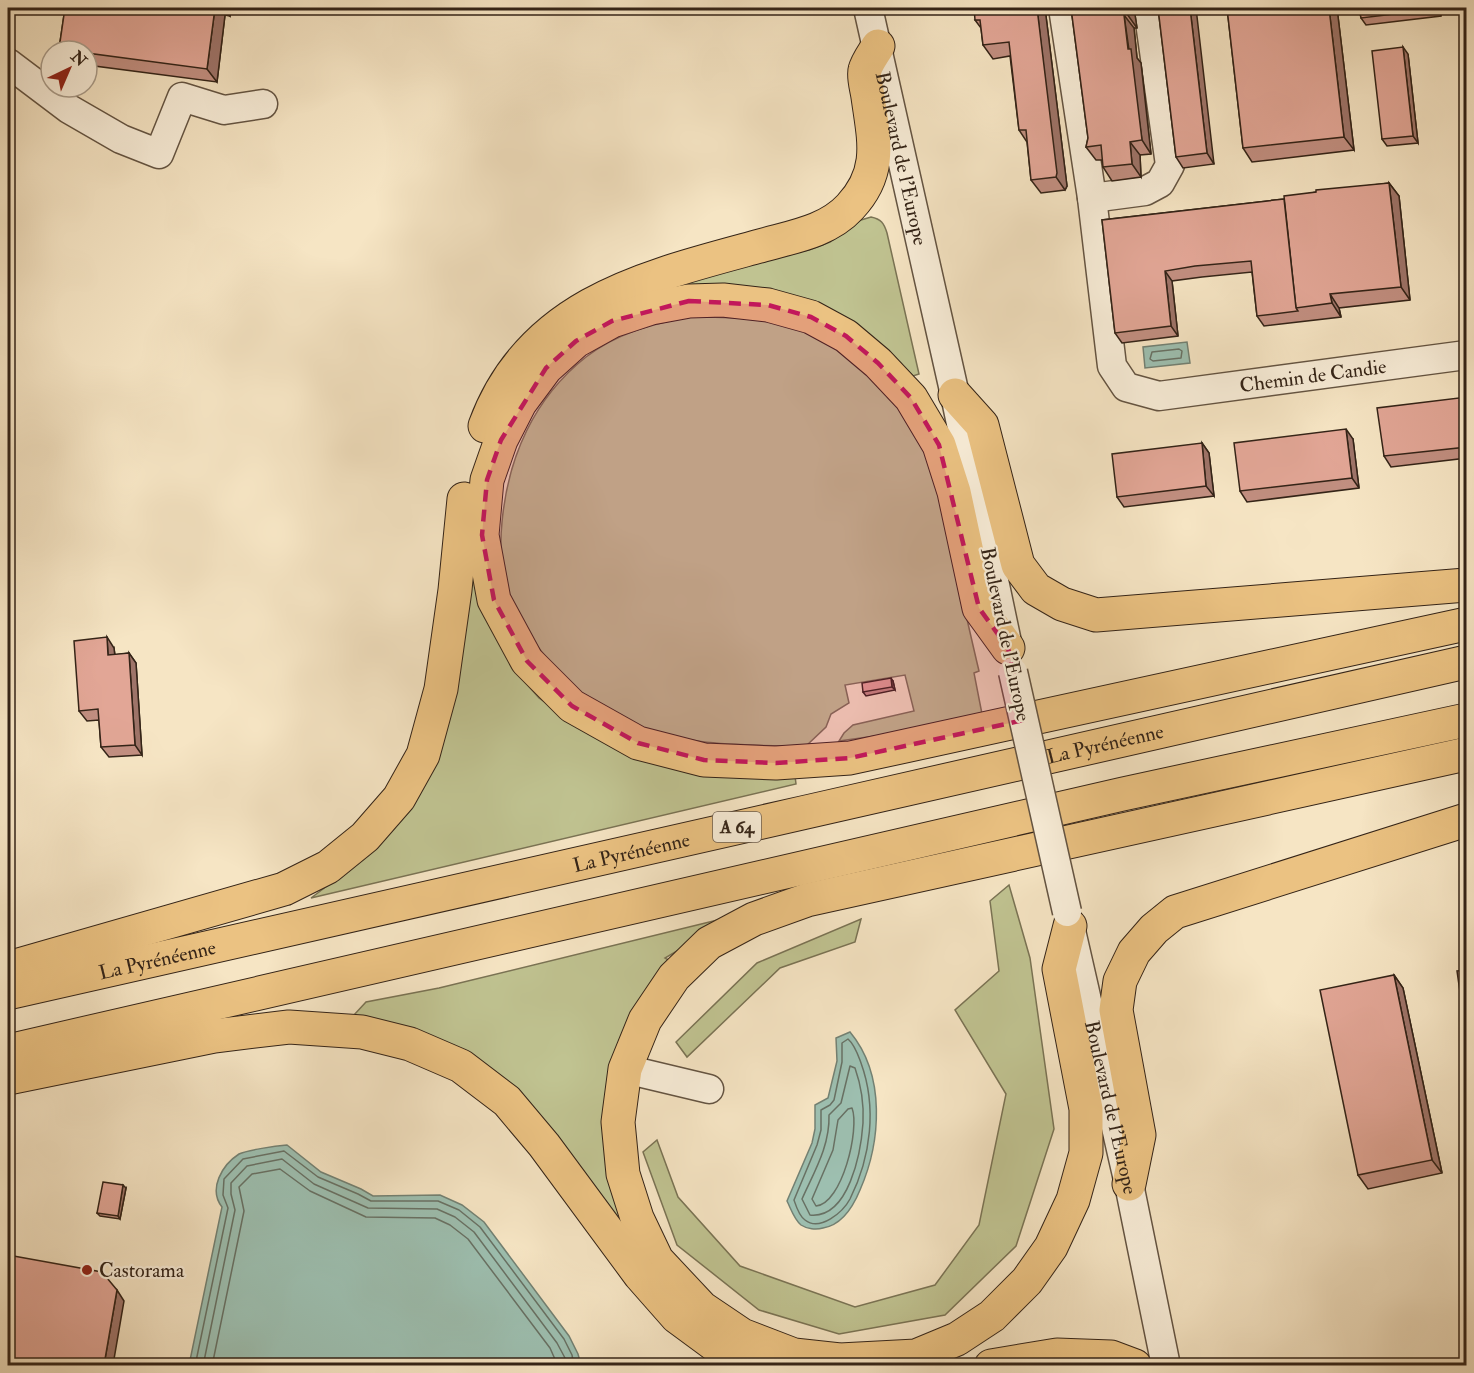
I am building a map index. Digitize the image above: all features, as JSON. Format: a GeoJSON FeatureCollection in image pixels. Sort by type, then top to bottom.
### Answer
{"type":"FeatureCollection","features":[{"type":"Feature","properties":{"kind":"highway"},"geometry":{"type":"LineString","coordinates":[[8,968],[284,889],[328,867],[365,837],[399,798],[423,754],[441,689],[455,590],[465,491],[489,414],[508,378],[533,347],[562,322],[596,301],[657,276],[821,228],[849,208],[867,185],[874,165],[872,124],[864,71],[878,46]]}},
{"type":"Feature","properties":{"kind":"highway"},"geometry":{"type":"LineString","coordinates":[[1011,660],[979,608],[954,492],[939,445],[911,398],[878,363],[846,336],[810,317],[768,305],[723,300],[690,301],[661,306],[612,321],[576,341],[546,368],[520,403],[501,440],[487,480],[482,535],[494,600],[527,661],[572,706],[638,743],[704,760],[776,763],[850,758],[1467,624]]}},
{"type":"Feature","properties":{"kind":"highway"},"geometry":{"type":"LineString","coordinates":[[955,395],[982,425],[1018,565],[1036,590],[1062,604],[1096,615],[1467,585]]}},
{"type":"Feature","properties":{"kind":"highway","name":"La Pyrénéenne"},"geometry":{"type":"LineString","coordinates":[[8,993],[1467,662]]}},
{"type":"Feature","properties":{"kind":"highway"},"geometry":{"type":"LineString","coordinates":[[8,1051],[1112,797],[1467,720]]}},
{"type":"Feature","properties":{"kind":"highway"},"geometry":{"type":"LineString","coordinates":[[1069,919],[1059,969],[1086,1109],[1086,1153],[1073,1200],[1051,1247],[1027,1281],[992,1316],[957,1339],[916,1356],[840,1360],[794,1355],[742,1335],[702,1308],[657,1260],[637,1218],[623,1174],[618,1122],[625,1069],[645,1020],[674,977],[709,943],[754,920],[807,900],[1467,754]]}},
{"type":"Feature","properties":{"kind":"highway"},"geometry":{"type":"LineString","coordinates":[[1129,1184],[1139,1135],[1116,1010],[1120,981],[1134,952],[1154,929],[1175,912],[1467,820]]}},
{"type":"Feature","properties":{"kind":"highway"},"geometry":{"type":"LineString","coordinates":[[8,1078],[213,1036],[289,1027],[362,1032],[410,1044],[460,1066],[507,1101],[544,1145],[640,1275],[677,1317],[715,1346],[753,1365]]}},
{"type":"Feature","properties":{"kind":"highway"},"geometry":{"type":"LineString","coordinates":[[991,1365],[1057,1355],[1110,1357],[1135,1365]]}},
{"type":"Feature","properties":{"kind":"street","name":"Boulevard de l'Europe"},"geometry":{"type":"LineString","coordinates":[[868,8],[1129,1184],[1166,1365]]}},
{"type":"Feature","properties":{"kind":"street"},"geometry":{"type":"LineString","coordinates":[[1063,8],[1092,198],[1146,191],[1160,183],[1170,165],[1148,8]]}},
{"type":"Feature","properties":{"kind":"street"},"geometry":{"type":"LineString","coordinates":[[8,63],[69,109],[121,139],[159,154],[182,97],[224,110],[263,104]]}},
{"type":"Feature","properties":{"kind":"street","name":"Chemin de Candie"},"geometry":{"type":"LineString","coordinates":[[1092,198],[1112,366],[1126,387],[1159,396],[1467,355]]}},
{"type":"Feature","properties":{"kind":"street"},"geometry":{"type":"LineString","coordinates":[[625,1069],[710,1089]]}},
{"type":"Feature","properties":{"kind":"highlighted area"},"geometry":{"type":"Polygon","coordinates":[[[689,301],[768,305],[811,317],[846,336],[878,363],[911,398],[939,445],[979,608],[1008,648],[1024,720],[850,758],[776,763],[704,760],[638,743],[572,706],[527,661],[494,600],[482,535],[487,480],[501,440],[546,368],[576,341],[612,321],[689,301]]]}},
{"type":"Feature","properties":{"kind":"green space"},"geometry":{"type":"Polygon","coordinates":[[[871,217],[882,222],[887,233],[919,374],[913,376],[894,359],[664,287],[780,255],[809,250],[830,242],[861,220],[871,217]]]}},
{"type":"Feature","properties":{"kind":"green space"},"geometry":{"type":"Polygon","coordinates":[[[687,317],[764,321],[808,333],[848,357],[884,390],[900,410],[925,451],[939,486],[979,671],[974,673],[983,719],[839,741],[853,725],[914,711],[905,675],[845,685],[849,703],[831,714],[826,727],[806,746],[735,745],[687,740],[641,727],[619,717],[581,692],[548,660],[523,623],[505,581],[502,566],[501,529],[505,498],[518,452],[538,410],[568,373],[586,357],[622,336],[687,317]]]}},
{"type":"Feature","properties":{"kind":"green space"},"geometry":{"type":"Polygon","coordinates":[[[472,568],[518,674],[539,698],[566,717],[795,776],[796,784],[311,898],[331,883],[390,829],[472,568]]]}},
{"type":"Feature","properties":{"kind":"green space"},"geometry":{"type":"Polygon","coordinates":[[[1009,885],[1030,958],[1054,1129],[1016,1246],[945,1315],[839,1334],[759,1310],[677,1245],[643,1152],[657,1140],[678,1197],[740,1266],[855,1307],[935,1285],[979,1225],[1006,1094],[955,1010],[999,971],[990,901],[1009,885]]]}},
{"type":"Feature","properties":{"kind":"green space"},"geometry":{"type":"Polygon","coordinates":[[[738,915],[665,958],[675,964],[622,1056],[648,1260],[548,1125],[353,1016],[366,1002],[439,988],[738,915]]]}},
{"type":"Feature","properties":{"kind":"green space"},"geometry":{"type":"Polygon","coordinates":[[[861,919],[855,942],[780,968],[687,1057],[676,1042],[757,963],[861,919]]]}},
{"type":"Feature","properties":{"kind":"water"},"geometry":{"type":"Polygon","coordinates":[[[1187,342],[1190,363],[1145,368],[1143,347],[1187,342]]]}},
{"type":"Feature","properties":{"kind":"water"},"geometry":{"type":"Polygon","coordinates":[[[850,1032],[862,1049],[875,1088],[876,1130],[872,1151],[860,1190],[846,1214],[830,1226],[809,1228],[799,1223],[787,1201],[812,1143],[815,1129],[815,1105],[828,1098],[837,1061],[836,1038],[850,1032]]]}},
{"type":"Feature","properties":{"kind":"water"},"geometry":{"type":"Polygon","coordinates":[[[287,1145],[321,1172],[373,1196],[440,1195],[462,1205],[484,1222],[569,1336],[581,1365],[189,1365],[222,1207],[216,1193],[222,1171],[239,1154],[287,1145]]]}},
{"type":"Feature","properties":{"kind":"building"},"geometry":{"type":"Polygon","coordinates":[[[65,8],[215,8],[207,69],[99,55],[99,39],[60,39],[65,8]]]}},
{"type":"Feature","properties":{"kind":"building"},"geometry":{"type":"Polygon","coordinates":[[[974,8],[1037,8],[1056,177],[1031,180],[1026,130],[1019,130],[1009,42],[983,45],[980,20],[975,20],[974,8]]]}},
{"type":"Feature","properties":{"kind":"building"},"geometry":{"type":"Polygon","coordinates":[[[1071,8],[1126,8],[1127,14],[1124,15],[1128,49],[1131,49],[1142,140],[1130,142],[1132,164],[1103,167],[1101,145],[1086,147],[1088,138],[1071,8]]]}},
{"type":"Feature","properties":{"kind":"building"},"geometry":{"type":"Polygon","coordinates":[[[1158,8],[1190,8],[1207,153],[1176,157],[1158,8]]]}},
{"type":"Feature","properties":{"kind":"building"},"geometry":{"type":"Polygon","coordinates":[[[1227,8],[1329,8],[1344,137],[1243,148],[1227,8]]]}},
{"type":"Feature","properties":{"kind":"building"},"geometry":{"type":"Polygon","coordinates":[[[1359,8],[1436,8],[1436,9],[1361,18],[1359,8]]]}},
{"type":"Feature","properties":{"kind":"building"},"geometry":{"type":"Polygon","coordinates":[[[1403,47],[1413,136],[1382,139],[1372,51],[1403,47]]]}},
{"type":"Feature","properties":{"kind":"building"},"geometry":{"type":"Polygon","coordinates":[[[1389,183],[1401,287],[1330,294],[1332,303],[1296,308],[1284,196],[1316,192],[1316,190],[1389,183]]]}},
{"type":"Feature","properties":{"kind":"building"},"geometry":{"type":"Polygon","coordinates":[[[1284,199],[1298,311],[1257,316],[1251,261],[1195,266],[1165,271],[1171,326],[1115,333],[1102,220],[1284,199]]]}},
{"type":"Feature","properties":{"kind":"building"},"geometry":{"type":"Polygon","coordinates":[[[1467,397],[1467,447],[1384,456],[1377,408],[1467,397]]]}},
{"type":"Feature","properties":{"kind":"building"},"geometry":{"type":"Polygon","coordinates":[[[1346,429],[1352,478],[1240,491],[1234,443],[1346,429]]]}},
{"type":"Feature","properties":{"kind":"building"},"geometry":{"type":"Polygon","coordinates":[[[1202,443],[1206,486],[1117,497],[1112,454],[1202,443]]]}},
{"type":"Feature","properties":{"kind":"building"},"geometry":{"type":"Polygon","coordinates":[[[107,637],[108,655],[129,653],[135,745],[101,747],[98,709],[79,711],[74,641],[107,637]]]}},
{"type":"Feature","properties":{"kind":"building"},"geometry":{"type":"Polygon","coordinates":[[[891,678],[892,687],[863,692],[862,683],[891,678]]]}},
{"type":"Feature","properties":{"kind":"building"},"geometry":{"type":"Polygon","coordinates":[[[1467,970],[1467,990],[1460,992],[1457,971],[1467,970]]]}},
{"type":"Feature","properties":{"kind":"building"},"geometry":{"type":"Polygon","coordinates":[[[1394,975],[1432,1160],[1358,1175],[1320,990],[1394,975]]]}},
{"type":"Feature","properties":{"kind":"building"},"geometry":{"type":"Polygon","coordinates":[[[103,1182],[123,1185],[118,1216],[97,1213],[103,1182]]]}},
{"type":"Feature","properties":{"kind":"building"},"geometry":{"type":"Polygon","coordinates":[[[8,1255],[102,1272],[117,1290],[104,1365],[8,1365],[8,1255]]]}},
{"type":"Feature","properties":{"kind":"place","name":"Castorama"},"geometry":{"type":"Point","coordinates":[87,1270]}}]}
